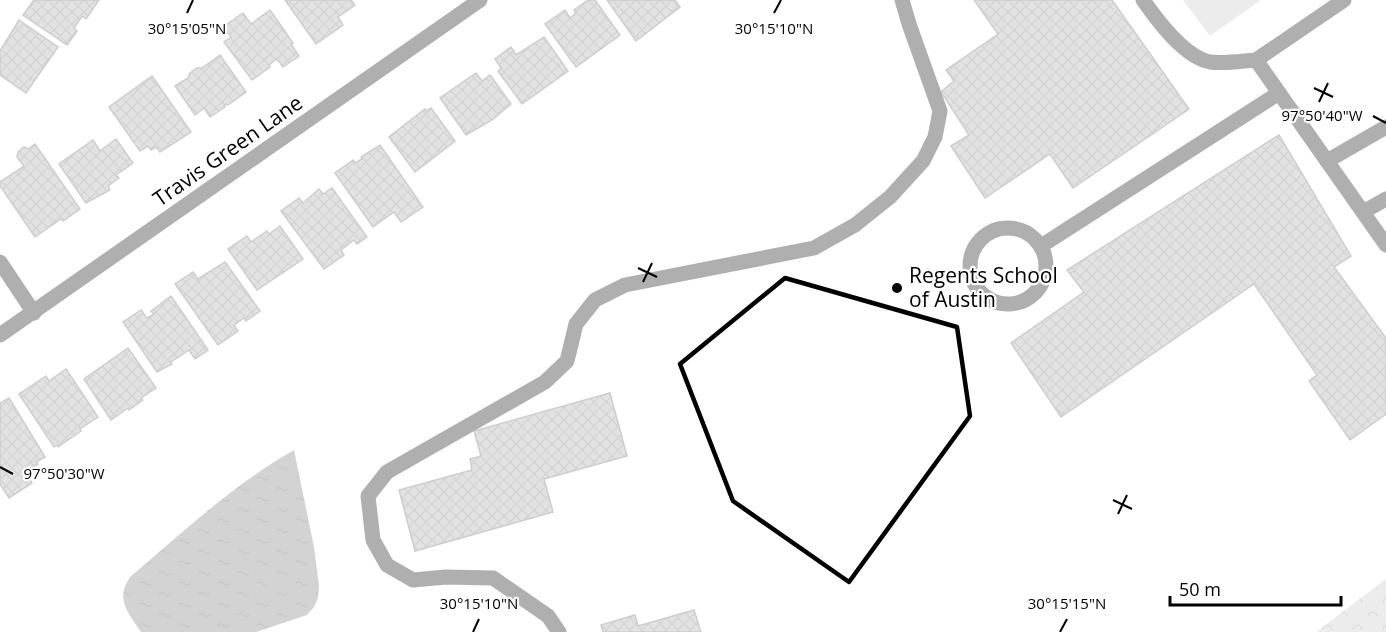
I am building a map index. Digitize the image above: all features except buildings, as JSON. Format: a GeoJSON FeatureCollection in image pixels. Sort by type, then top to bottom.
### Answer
{"type":"FeatureCollection","features":[{"type":"Feature","properties":{"kind":"street","name":"Travis Green Lane"},"geometry":{"type":"LineString","coordinates":[[0,335],[480,0]]}},
{"type":"Feature","properties":{"kind":"street"},"geometry":{"type":"LineString","coordinates":[[559,632],[548,616],[493,578],[446,577],[413,580],[387,565],[373,540],[368,496],[387,472],[545,382],[567,361],[576,324],[595,300],[625,285],[814,248],[855,225],[890,197],[923,162],[935,137],[940,111],[902,0]]}},
{"type":"Feature","properties":{"kind":"street"},"geometry":{"type":"LineString","coordinates":[[1143,0],[1158,21],[1188,51],[1209,62],[1256,60],[1344,0]]}},
{"type":"Feature","properties":{"kind":"street"},"geometry":{"type":"LineString","coordinates":[[1256,60],[1386,245]]}},
{"type":"Feature","properties":{"kind":"street"},"geometry":{"type":"LineString","coordinates":[[1041,246],[1279,93]]}},
{"type":"Feature","properties":{"kind":"street"},"geometry":{"type":"LineString","coordinates":[[1327,161],[1386,127]]}},
{"type":"Feature","properties":{"kind":"street"},"geometry":{"type":"LineString","coordinates":[[1363,212],[1386,199]]}},
{"type":"Feature","properties":{"kind":"street"},"geometry":{"type":"LineString","coordinates":[[1011,228],[1033,237],[1041,246],[1046,258],[1046,271],[1042,284],[1035,294],[1023,301],[1011,304],[998,303],[986,297],[977,288],[970,264],[979,242],[988,234],[999,229],[1011,228]]}},
{"type":"Feature","properties":{"kind":"street"},"geometry":{"type":"LineString","coordinates":[[0,262],[34,313]]}},
{"type":"Feature","properties":{"kind":"highlighted area"},"geometry":{"type":"Polygon","coordinates":[[[785,278],[957,327],[970,416],[849,582],[733,501],[680,364],[785,278]]]}},
{"type":"Feature","properties":{"kind":"green space"},"geometry":{"type":"Polygon","coordinates":[[[1183,0],[1261,0],[1210,36],[1183,0]]]}},
{"type":"Feature","properties":{"kind":"green space"},"geometry":{"type":"Polygon","coordinates":[[[1386,579],[1386,632],[1316,632],[1386,579]]]}},
{"type":"Feature","properties":{"kind":"water"},"geometry":{"type":"Polygon","coordinates":[[[294,450],[314,547],[319,586],[318,598],[314,607],[307,615],[256,632],[141,632],[128,612],[123,599],[130,577],[230,493],[294,450]]]}},
{"type":"Feature","properties":{"kind":"place","name":"Regents School of Austin"},"geometry":{"type":"Point","coordinates":[897,288]}}]}
